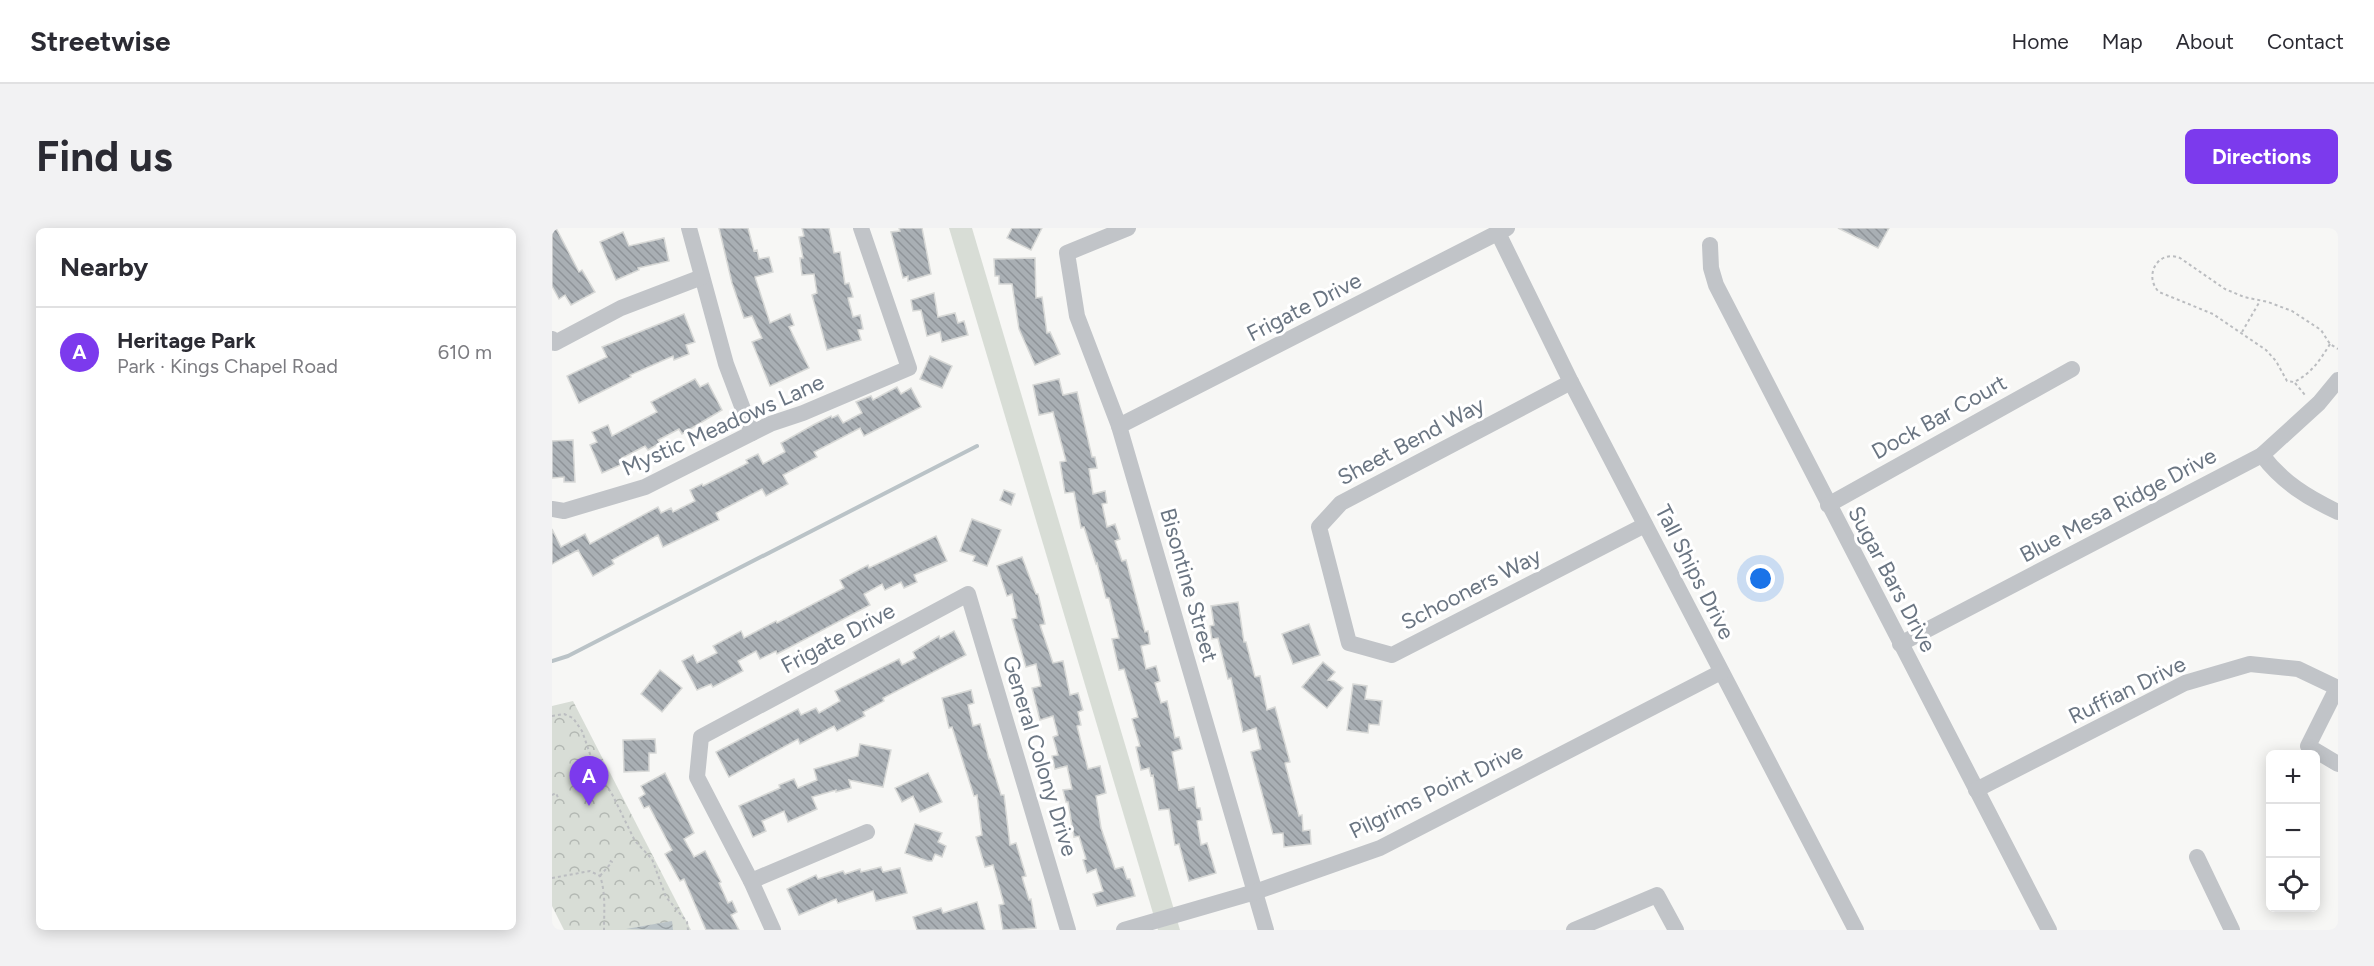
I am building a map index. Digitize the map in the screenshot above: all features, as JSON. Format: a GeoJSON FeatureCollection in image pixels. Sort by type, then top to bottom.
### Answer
{"type":"FeatureCollection","features":[{"type":"Feature","properties":{"kind":"street"},"geometry":{"type":"LineString","coordinates":[[689,228],[726,364],[752,433]]}},
{"type":"Feature","properties":{"kind":"street","name":"Mystic Meadows Lane"},"geometry":{"type":"LineString","coordinates":[[552,509],[564,511],[645,487],[752,433],[909,368],[861,228]]}},
{"type":"Feature","properties":{"kind":"street","name":"Bisontine Street"},"geometry":{"type":"LineString","coordinates":[[1128,228],[1066,254],[1077,316],[1119,426],[1266,930]]}},
{"type":"Feature","properties":{"kind":"street","name":"Tall Ships Drive"},"geometry":{"type":"LineString","coordinates":[[1503,231],[1571,382],[1856,930]]}},
{"type":"Feature","properties":{"kind":"street","name":"Frigate Drive"},"geometry":{"type":"LineString","coordinates":[[1119,426],[1503,231]]}},
{"type":"Feature","properties":{"kind":"street","name":"Sugar Bars Drive"},"geometry":{"type":"LineString","coordinates":[[1710,245],[1711,268],[1716,285],[2049,930]]}},
{"type":"Feature","properties":{"kind":"street"},"geometry":{"type":"LineString","coordinates":[[552,339],[555,344],[621,308],[702,277]]}},
{"type":"Feature","properties":{"kind":"street","name":"Dock Bar Court"},"geometry":{"type":"LineString","coordinates":[[1828,505],[2072,369]]}},
{"type":"Feature","properties":{"kind":"street","name":"Blue Mesa Ridge Drive"},"geometry":{"type":"LineString","coordinates":[[1900,644],[2262,455],[2319,403],[2338,380]]}},
{"type":"Feature","properties":{"kind":"street","name":"Sheet Bend Way"},"geometry":{"type":"LineString","coordinates":[[1339,605],[1319,527],[1341,503],[1571,382]]}},
{"type":"Feature","properties":{"kind":"street"},"geometry":{"type":"LineString","coordinates":[[2262,455],[2284,481],[2338,512]]}},
{"type":"Feature","properties":{"kind":"street","name":"Schooners Way"},"geometry":{"type":"LineString","coordinates":[[1339,605],[1349,643],[1392,655],[1645,525]]}},
{"type":"Feature","properties":{"kind":"street","name":"Frigate Drive"},"geometry":{"type":"LineString","coordinates":[[751,881],[697,777],[701,737],[968,594]]}},
{"type":"Feature","properties":{"kind":"street","name":"General Colony Drive"},"geometry":{"type":"LineString","coordinates":[[968,594],[1068,930]]}},
{"type":"Feature","properties":{"kind":"street","name":"Ruffian Drive"},"geometry":{"type":"LineString","coordinates":[[1976,790],[2186,683],[2250,664],[2298,669],[2338,688]]}},
{"type":"Feature","properties":{"kind":"street","name":"Pilgrims Point Drive"},"geometry":{"type":"LineString","coordinates":[[1124,930],[1255,892],[1380,848],[1721,672]]}},
{"type":"Feature","properties":{"kind":"street"},"geometry":{"type":"LineString","coordinates":[[2338,688],[2308,746],[2338,764]]}},
{"type":"Feature","properties":{"kind":"street"},"geometry":{"type":"LineString","coordinates":[[773,930],[751,881],[867,832]]}},
{"type":"Feature","properties":{"kind":"street"},"geometry":{"type":"LineString","coordinates":[[2197,857],[2232,930]]}},
{"type":"Feature","properties":{"kind":"street"},"geometry":{"type":"LineString","coordinates":[[1574,930],[1657,895],[1672,923]]}},
{"type":"Feature","properties":{"kind":"path"},"geometry":{"type":"LineString","coordinates":[[2330,344],[2316,366],[2306,376],[2294,382],[2287,381],[2282,376],[2276,361],[2266,350],[2213,314],[2159,292],[2151,279],[2154,266],[2163,258],[2175,256],[2225,289],[2292,311],[2321,330],[2330,344],[2338,349]]}},
{"type":"Feature","properties":{"kind":"path"},"geometry":{"type":"LineString","coordinates":[[2241,333],[2260,301]]}},
{"type":"Feature","properties":{"kind":"path"},"geometry":{"type":"LineString","coordinates":[[2294,382],[2305,395]]}},
{"type":"Feature","properties":{"kind":"path"},"geometry":{"type":"LineString","coordinates":[[552,716],[564,714],[573,718],[582,731],[597,774],[611,792],[635,841],[652,859],[666,897],[687,922],[688,930]]}},
{"type":"Feature","properties":{"kind":"path"},"geometry":{"type":"LineString","coordinates":[[552,795],[556,794],[559,800]]}},
{"type":"Feature","properties":{"kind":"path"},"geometry":{"type":"LineString","coordinates":[[600,876],[612,862],[609,860]]}},
{"type":"Feature","properties":{"kind":"path"},"geometry":{"type":"LineString","coordinates":[[552,878],[590,872],[600,876],[603,884],[604,930]]}},
{"type":"Feature","properties":{"kind":"green space"},"geometry":{"type":"Polygon","coordinates":[[[949,228],[972,228],[1180,930],[1158,930],[949,228]]]}},
{"type":"Feature","properties":{"kind":"green space"},"geometry":{"type":"Polygon","coordinates":[[[573,701],[691,930],[564,930],[552,906],[552,706],[573,701]]]}},
{"type":"Feature","properties":{"kind":"water"},"geometry":{"type":"Polygon","coordinates":[[[672,921],[673,930],[626,929],[672,921]]]}},
{"type":"Feature","properties":{"kind":"building"},"geometry":{"type":"Polygon","coordinates":[[[552,228],[556,228],[579,272],[582,270],[595,292],[571,305],[565,295],[559,299],[552,286],[552,228]]]}},
{"type":"Feature","properties":{"kind":"building"},"geometry":{"type":"Polygon","coordinates":[[[719,228],[748,228],[754,251],[757,250],[759,259],[769,257],[773,272],[755,277],[770,323],[790,314],[794,325],[789,327],[809,368],[770,386],[752,342],[762,338],[752,316],[744,318],[732,283],[719,228]]]}},
{"type":"Feature","properties":{"kind":"building"},"geometry":{"type":"Polygon","coordinates":[[[802,228],[829,228],[834,253],[840,252],[845,284],[849,283],[853,297],[848,298],[853,317],[860,315],[863,329],[858,330],[861,340],[827,350],[812,295],[817,293],[814,274],[802,275],[800,258],[803,258],[799,237],[804,236],[802,228]]]}},
{"type":"Feature","properties":{"kind":"building"},"geometry":{"type":"Polygon","coordinates":[[[899,228],[922,228],[931,274],[908,281],[908,276],[903,278],[891,232],[900,231],[899,228]]]}},
{"type":"Feature","properties":{"kind":"building"},"geometry":{"type":"Polygon","coordinates":[[[1012,228],[1042,228],[1031,250],[1007,238],[1012,228]]]}},
{"type":"Feature","properties":{"kind":"building"},"geometry":{"type":"Polygon","coordinates":[[[1838,228],[1889,228],[1878,248],[1838,228]]]}},
{"type":"Feature","properties":{"kind":"building"},"geometry":{"type":"Polygon","coordinates":[[[623,232],[629,246],[664,238],[669,261],[638,268],[639,270],[616,280],[600,242],[623,232]]]}},
{"type":"Feature","properties":{"kind":"building"},"geometry":{"type":"Polygon","coordinates":[[[1035,258],[1036,298],[1042,297],[1047,333],[1050,332],[1060,354],[1035,365],[1019,329],[1012,284],[999,284],[999,276],[995,276],[994,259],[1035,258]]]}},
{"type":"Feature","properties":{"kind":"building"},"geometry":{"type":"Polygon","coordinates":[[[934,293],[938,317],[955,313],[958,323],[964,321],[968,335],[942,342],[940,332],[927,336],[921,310],[913,311],[911,300],[934,293]]]}},
{"type":"Feature","properties":{"kind":"building"},"geometry":{"type":"Polygon","coordinates":[[[684,314],[695,342],[686,345],[689,354],[674,360],[673,356],[630,375],[631,377],[579,403],[567,376],[607,357],[602,347],[684,314]]]}},
{"type":"Feature","properties":{"kind":"building"},"geometry":{"type":"Polygon","coordinates":[[[930,356],[952,366],[942,388],[920,379],[930,356]]]}},
{"type":"Feature","properties":{"kind":"building"},"geometry":{"type":"Polygon","coordinates":[[[695,379],[700,387],[708,383],[722,410],[682,434],[679,429],[658,440],[660,443],[648,450],[645,446],[622,458],[625,463],[602,473],[590,445],[597,442],[592,432],[608,425],[612,436],[657,412],[651,402],[695,379]]]}},
{"type":"Feature","properties":{"kind":"building"},"geometry":{"type":"Polygon","coordinates":[[[1059,379],[1063,395],[1077,392],[1092,457],[1095,457],[1097,468],[1089,469],[1093,494],[1105,491],[1107,503],[1102,504],[1107,527],[1115,524],[1120,539],[1115,541],[1122,561],[1126,560],[1145,632],[1148,631],[1150,644],[1141,646],[1146,669],[1156,666],[1160,681],[1155,683],[1161,703],[1167,701],[1175,738],[1179,737],[1182,749],[1172,752],[1179,790],[1194,787],[1197,808],[1200,808],[1202,820],[1197,821],[1201,845],[1207,843],[1216,873],[1189,881],[1179,844],[1175,845],[1169,809],[1159,810],[1153,775],[1151,776],[1149,768],[1141,770],[1136,747],[1140,746],[1132,719],[1138,717],[1124,669],[1119,670],[1112,639],[1119,638],[1097,563],[1084,527],[1081,528],[1074,492],[1065,493],[1060,462],[1066,461],[1053,412],[1039,415],[1033,385],[1059,379]]]}},
{"type":"Feature","properties":{"kind":"building"},"geometry":{"type":"Polygon","coordinates":[[[897,387],[901,394],[911,388],[921,407],[864,436],[860,428],[814,452],[817,457],[783,475],[788,484],[766,496],[762,489],[716,513],[719,520],[663,547],[658,535],[612,560],[614,564],[593,576],[578,550],[552,564],[552,529],[561,547],[585,534],[590,544],[658,507],[661,513],[671,508],[673,512],[695,501],[690,490],[702,484],[703,486],[748,463],[746,460],[758,454],[763,464],[785,452],[781,443],[831,416],[832,418],[838,415],[843,423],[862,413],[856,402],[871,396],[873,400],[897,387]]]}},
{"type":"Feature","properties":{"kind":"building"},"geometry":{"type":"Polygon","coordinates":[[[573,440],[575,482],[564,482],[564,477],[552,478],[552,441],[573,440]]]}},
{"type":"Feature","properties":{"kind":"building"},"geometry":{"type":"Polygon","coordinates":[[[1004,490],[1015,494],[1011,505],[1000,500],[1004,490]]]}},
{"type":"Feature","properties":{"kind":"building"},"geometry":{"type":"Polygon","coordinates":[[[972,519],[1001,530],[987,566],[973,561],[975,556],[960,551],[972,519]]]}},
{"type":"Feature","properties":{"kind":"building"},"geometry":{"type":"Polygon","coordinates":[[[936,536],[947,561],[914,575],[917,582],[904,588],[901,582],[885,590],[882,584],[864,594],[870,605],[777,654],[776,651],[760,659],[756,651],[738,661],[743,671],[713,687],[711,684],[697,690],[682,661],[693,655],[697,663],[717,653],[713,646],[741,631],[744,638],[776,621],[777,623],[844,588],[840,580],[868,565],[869,568],[936,536]]]}},
{"type":"Feature","properties":{"kind":"building"},"geometry":{"type":"Polygon","coordinates":[[[1022,557],[1036,594],[1038,594],[1045,624],[1040,625],[1053,663],[1063,661],[1070,695],[1078,693],[1083,710],[1078,712],[1081,725],[1077,726],[1088,769],[1100,766],[1106,793],[1096,796],[1101,828],[1115,869],[1123,867],[1127,879],[1130,879],[1135,896],[1097,906],[1093,894],[1103,891],[1096,869],[1087,873],[1083,860],[1086,859],[1079,836],[1074,837],[1068,802],[1066,802],[1063,790],[1072,789],[1067,766],[1055,769],[1052,756],[1058,755],[1053,737],[1058,735],[1053,716],[1040,720],[1032,688],[1041,686],[1036,664],[1026,667],[1012,619],[1017,618],[1012,594],[1007,596],[997,566],[1022,557]]]}},
{"type":"Feature","properties":{"kind":"building"},"geometry":{"type":"Polygon","coordinates":[[[1238,602],[1244,642],[1246,642],[1255,677],[1260,676],[1267,710],[1275,707],[1290,762],[1285,763],[1299,816],[1302,815],[1303,831],[1310,830],[1311,844],[1284,847],[1283,833],[1273,834],[1251,752],[1261,749],[1256,728],[1243,732],[1231,678],[1228,679],[1218,638],[1212,639],[1210,626],[1214,625],[1211,606],[1238,602]]]}},
{"type":"Feature","properties":{"kind":"building"},"geometry":{"type":"Polygon","coordinates":[[[1309,624],[1320,655],[1293,664],[1282,634],[1309,624]]]}},
{"type":"Feature","properties":{"kind":"building"},"geometry":{"type":"Polygon","coordinates":[[[954,631],[966,655],[883,698],[884,701],[863,712],[865,716],[837,731],[834,726],[800,744],[798,739],[729,777],[716,752],[798,709],[801,715],[816,708],[819,713],[840,701],[835,691],[899,659],[902,665],[916,658],[913,652],[939,636],[940,639],[954,631]]]}},
{"type":"Feature","properties":{"kind":"building"},"geometry":{"type":"Polygon","coordinates":[[[1323,662],[1335,672],[1328,680],[1334,681],[1343,688],[1327,708],[1302,687],[1323,662]]]}},
{"type":"Feature","properties":{"kind":"building"},"geometry":{"type":"Polygon","coordinates":[[[660,670],[682,688],[662,712],[641,694],[660,670]]]}},
{"type":"Feature","properties":{"kind":"building"},"geometry":{"type":"Polygon","coordinates":[[[1353,684],[1367,686],[1365,699],[1382,701],[1379,725],[1369,724],[1368,733],[1347,730],[1353,684]]]}},
{"type":"Feature","properties":{"kind":"building"},"geometry":{"type":"Polygon","coordinates":[[[971,690],[974,703],[968,705],[973,726],[980,724],[1001,795],[1004,795],[1010,845],[1016,843],[1026,876],[1022,877],[1029,900],[1031,899],[1036,928],[1003,930],[999,905],[1004,904],[993,865],[985,867],[976,837],[982,835],[977,795],[974,796],[952,727],[949,728],[942,698],[971,690]]]}},
{"type":"Feature","properties":{"kind":"building"},"geometry":{"type":"Polygon","coordinates":[[[655,739],[656,753],[649,753],[649,771],[624,772],[623,740],[655,739]]]}},
{"type":"Feature","properties":{"kind":"building"},"geometry":{"type":"Polygon","coordinates":[[[860,744],[891,750],[883,787],[849,780],[851,788],[812,797],[817,809],[788,822],[784,811],[762,821],[766,831],[753,837],[739,806],[780,788],[779,785],[794,779],[798,788],[817,780],[814,769],[858,756],[860,744]]]}},
{"type":"Feature","properties":{"kind":"building"},"geometry":{"type":"Polygon","coordinates":[[[665,773],[694,833],[684,839],[694,857],[705,851],[721,882],[719,883],[728,903],[732,901],[737,912],[731,915],[739,930],[706,930],[684,879],[680,881],[665,854],[672,850],[649,806],[644,808],[639,798],[645,794],[641,786],[665,773]]]}},
{"type":"Feature","properties":{"kind":"building"},"geometry":{"type":"Polygon","coordinates":[[[928,773],[942,802],[920,812],[913,796],[902,802],[895,788],[928,773]]]}},
{"type":"Feature","properties":{"kind":"building"},"geometry":{"type":"Polygon","coordinates":[[[915,824],[942,833],[938,842],[946,846],[942,857],[935,854],[932,861],[928,861],[905,853],[915,824]]]}},
{"type":"Feature","properties":{"kind":"building"},"geometry":{"type":"Polygon","coordinates":[[[881,867],[883,872],[900,868],[907,893],[876,901],[873,891],[838,903],[836,899],[799,915],[787,889],[816,875],[818,879],[843,871],[845,874],[860,869],[861,872],[881,867]]]}},
{"type":"Feature","properties":{"kind":"building"},"geometry":{"type":"Polygon","coordinates":[[[977,902],[985,930],[917,930],[913,917],[941,908],[943,913],[977,902]]]}},
{"type":"Feature","properties":{"kind":"waterway"},"geometry":{"type":"LineString","coordinates":[[552,661],[568,656],[977,446]]}},
{"type":"Feature","properties":{"kind":"place","name":"Heritage Park"},"geometry":{"type":"Point","coordinates":[589,806]}}]}
